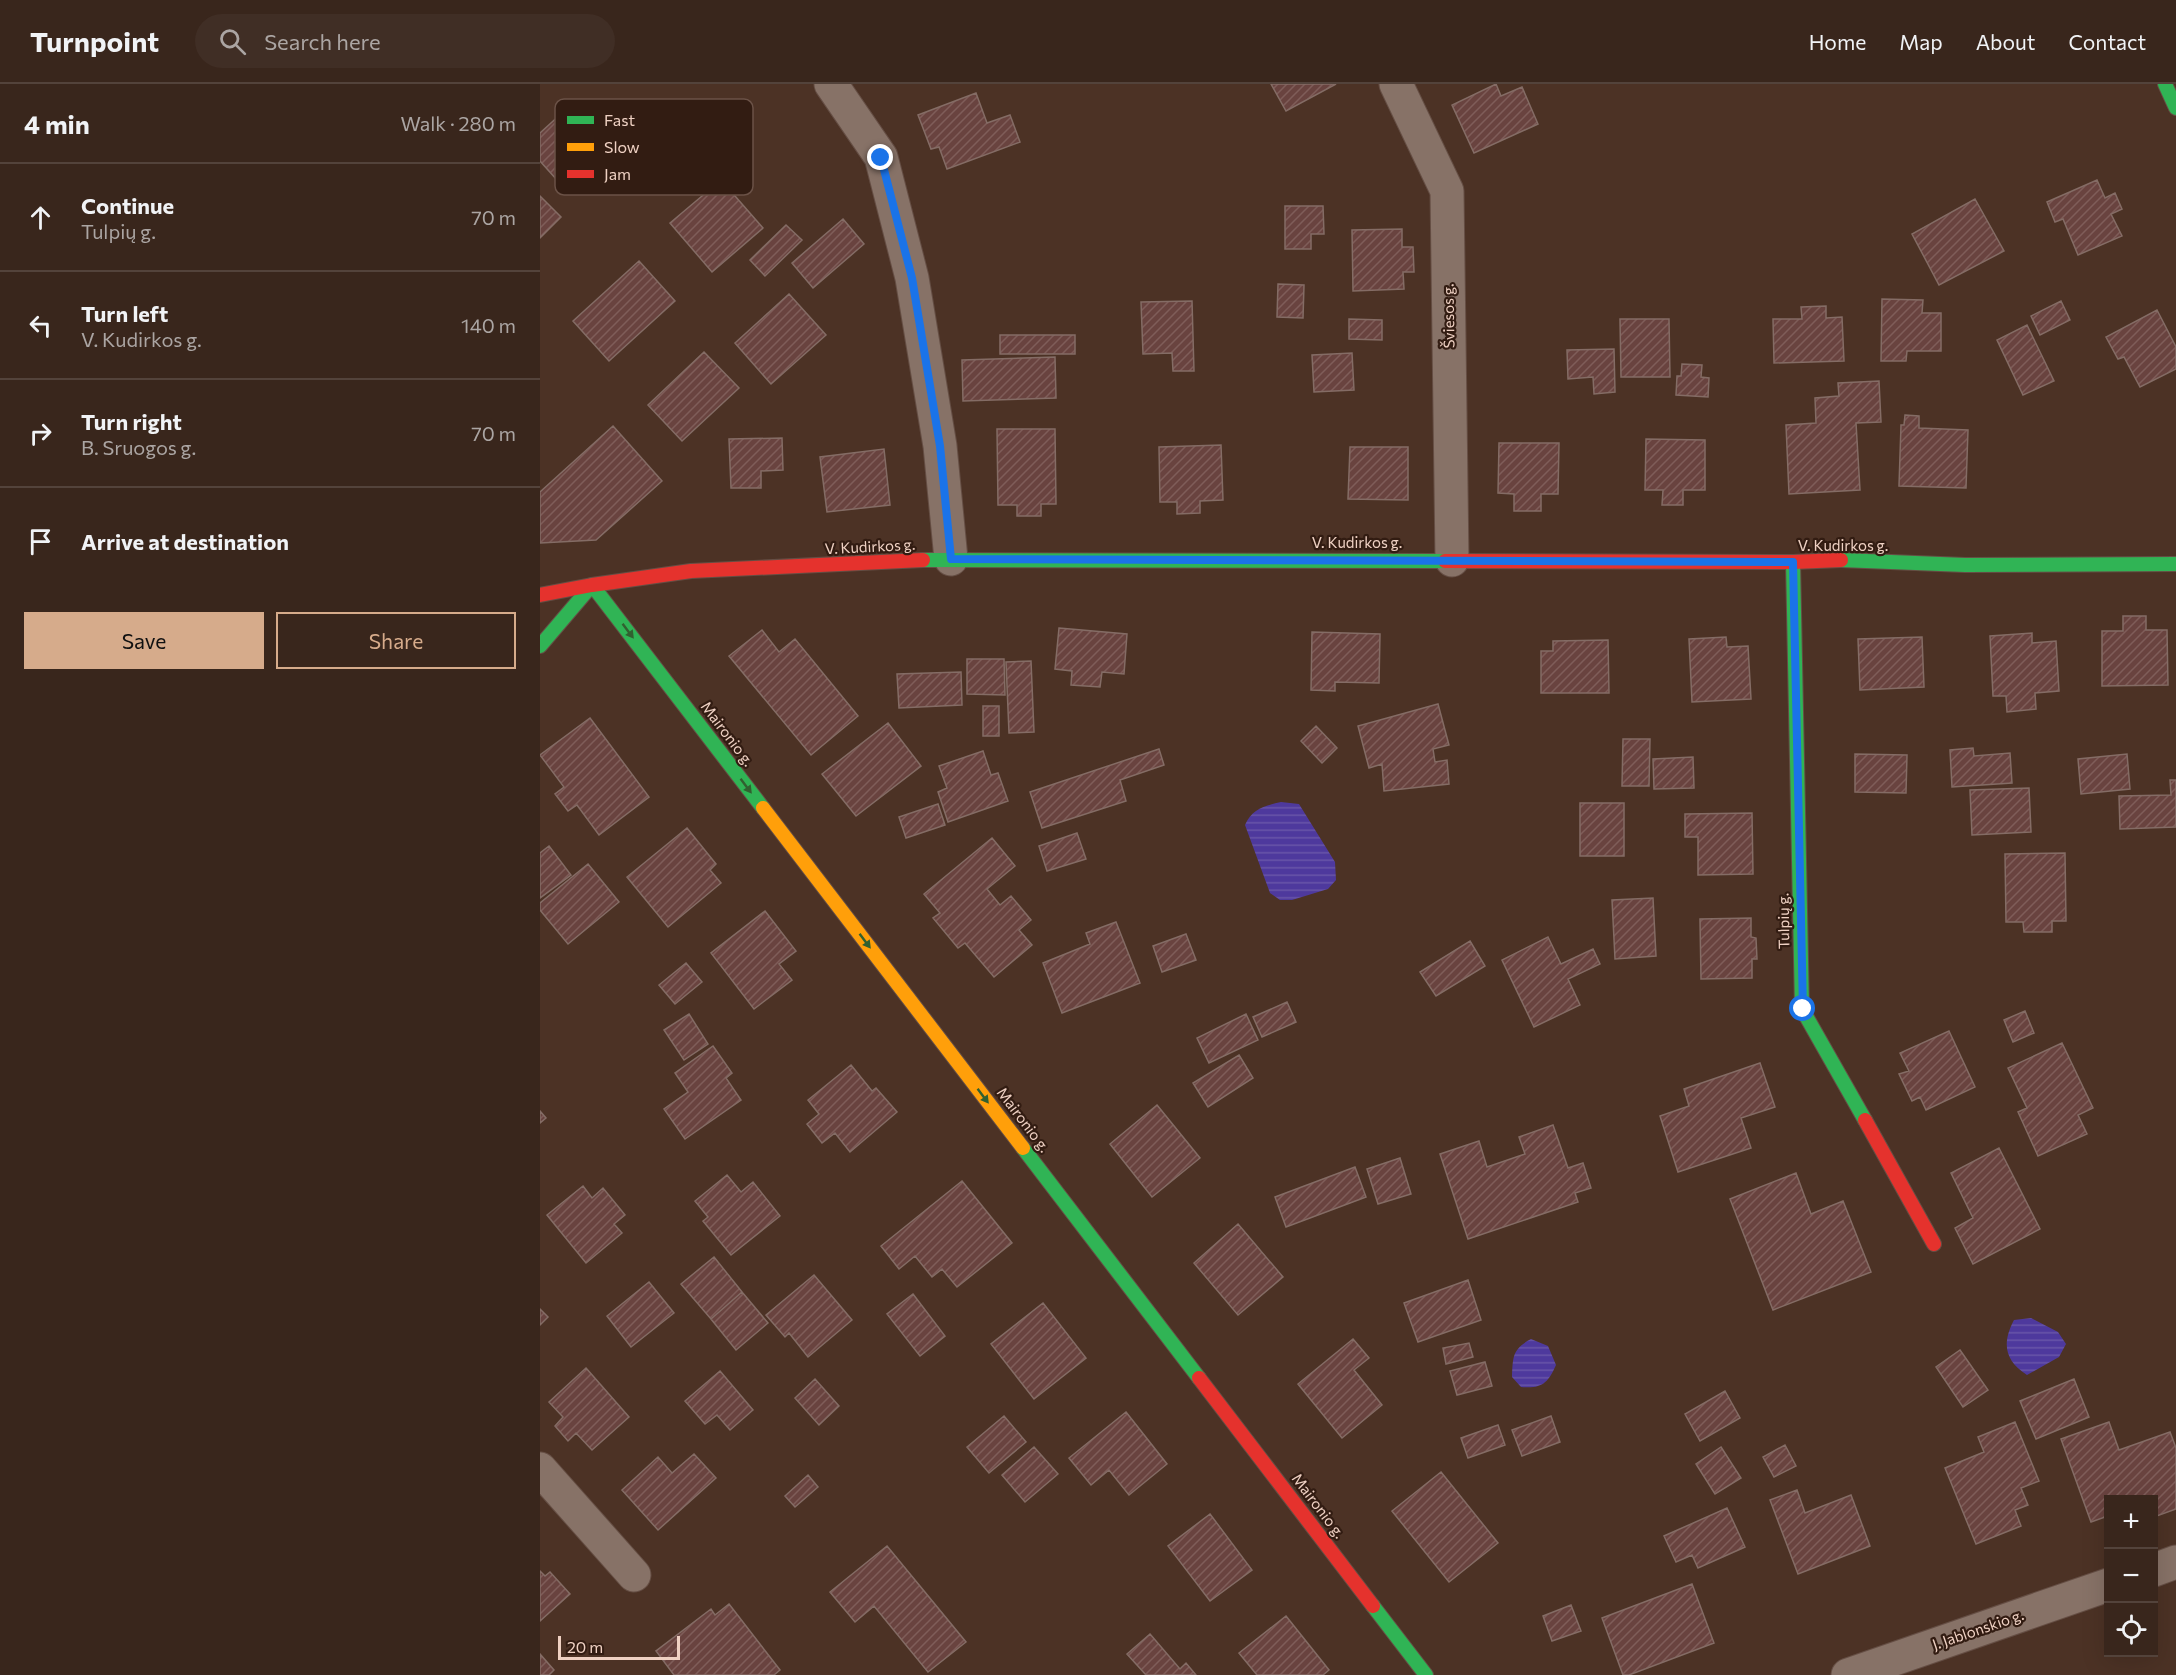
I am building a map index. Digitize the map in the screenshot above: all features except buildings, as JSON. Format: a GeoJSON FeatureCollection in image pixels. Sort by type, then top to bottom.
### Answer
{"type":"FeatureCollection","features":[{"type":"Feature","properties":{"kind":"street"},"geometry":{"type":"LineString","coordinates":[[831,84],[881,158],[912,278],[940,446],[951,559]]}},
{"type":"Feature","properties":{"kind":"street","name":"Šviesos g."},"geometry":{"type":"LineString","coordinates":[[1396,84],[1447,191],[1452,560]]}},
{"type":"Feature","properties":{"kind":"street"},"geometry":{"type":"LineString","coordinates":[[2165,84],[2176,108]]}},
{"type":"Feature","properties":{"kind":"street","name":"V. Kudirkos g."},"geometry":{"type":"LineString","coordinates":[[540,595],[692,571],[951,559],[1793,562],[1845,560],[1965,565],[2176,564]]}},
{"type":"Feature","properties":{"kind":"street","name":"Tulpių g."},"geometry":{"type":"LineString","coordinates":[[1793,562],[1803,1009],[1934,1244]]}},
{"type":"Feature","properties":{"kind":"street"},"geometry":{"type":"LineString","coordinates":[[540,646],[592,585]]}},
{"type":"Feature","properties":{"kind":"street","name":"Maironio g."},"geometry":{"type":"LineString","coordinates":[[592,585],[1426,1675]]}},
{"type":"Feature","properties":{"kind":"street"},"geometry":{"type":"LineString","coordinates":[[540,1469],[634,1575]]}},
{"type":"Feature","properties":{"kind":"street"},"geometry":{"type":"LineString","coordinates":[[2158,1569],[2176,1562]]}},
{"type":"Feature","properties":{"kind":"street","name":"J. Jablonskio g."},"geometry":{"type":"LineString","coordinates":[[1848,1675],[2104,1588]]}},
{"type":"Feature","properties":{"kind":"shaded area"},"geometry":{"type":"Polygon","coordinates":[[[1281,802],[1299,804],[1335,862],[1336,880],[1328,889],[1292,900],[1280,900],[1270,893],[1245,825],[1251,815],[1259,809],[1281,802]]]}},
{"type":"Feature","properties":{"kind":"shaded area"},"geometry":{"type":"Polygon","coordinates":[[[2031,1318],[2058,1332],[2066,1344],[2059,1357],[2027,1375],[2010,1357],[2007,1344],[2014,1320],[2031,1318]]]}},
{"type":"Feature","properties":{"kind":"shaded area"},"geometry":{"type":"Polygon","coordinates":[[[1531,1339],[1548,1346],[1556,1365],[1543,1384],[1521,1387],[1512,1377],[1513,1359],[1520,1346],[1531,1339]]]}},
{"type":"Feature","properties":{"kind":"traffic: fast"},"geometry":{"type":"LineString","coordinates":[[2165,84],[2176,108]]}},
{"type":"Feature","properties":{"kind":"traffic: fast"},"geometry":{"type":"LineString","coordinates":[[923,560],[1445,561]]}},
{"type":"Feature","properties":{"kind":"traffic: fast"},"geometry":{"type":"LineString","coordinates":[[1841,560],[1965,565],[2176,564]]}},
{"type":"Feature","properties":{"kind":"traffic: fast"},"geometry":{"type":"LineString","coordinates":[[1793,562],[1802,1009],[1865,1120]]}},
{"type":"Feature","properties":{"kind":"traffic: fast"},"geometry":{"type":"LineString","coordinates":[[540,646],[592,585],[763,808]]}},
{"type":"Feature","properties":{"kind":"traffic: fast"},"geometry":{"type":"LineString","coordinates":[[1023,1148],[1199,1378]]}},
{"type":"Feature","properties":{"kind":"traffic: fast"},"geometry":{"type":"LineString","coordinates":[[1373,1606],[1426,1675]]}},
{"type":"Feature","properties":{"kind":"traffic: slow"},"geometry":{"type":"LineString","coordinates":[[763,808],[1023,1148]]}},
{"type":"Feature","properties":{"kind":"traffic: jam"},"geometry":{"type":"LineString","coordinates":[[540,595],[691,571],[923,560]]}},
{"type":"Feature","properties":{"kind":"traffic: jam"},"geometry":{"type":"LineString","coordinates":[[1445,561],[1793,562],[1841,560]]}},
{"type":"Feature","properties":{"kind":"traffic: jam"},"geometry":{"type":"LineString","coordinates":[[1865,1120],[1934,1244]]}},
{"type":"Feature","properties":{"kind":"traffic: jam"},"geometry":{"type":"LineString","coordinates":[[1199,1378],[1373,1606]]}},
{"type":"Feature","properties":{"kind":"route"},"geometry":{"type":"LineString","coordinates":[[881,158],[912,278],[940,446],[951,559],[1793,562],[1803,1009]]}}]}
